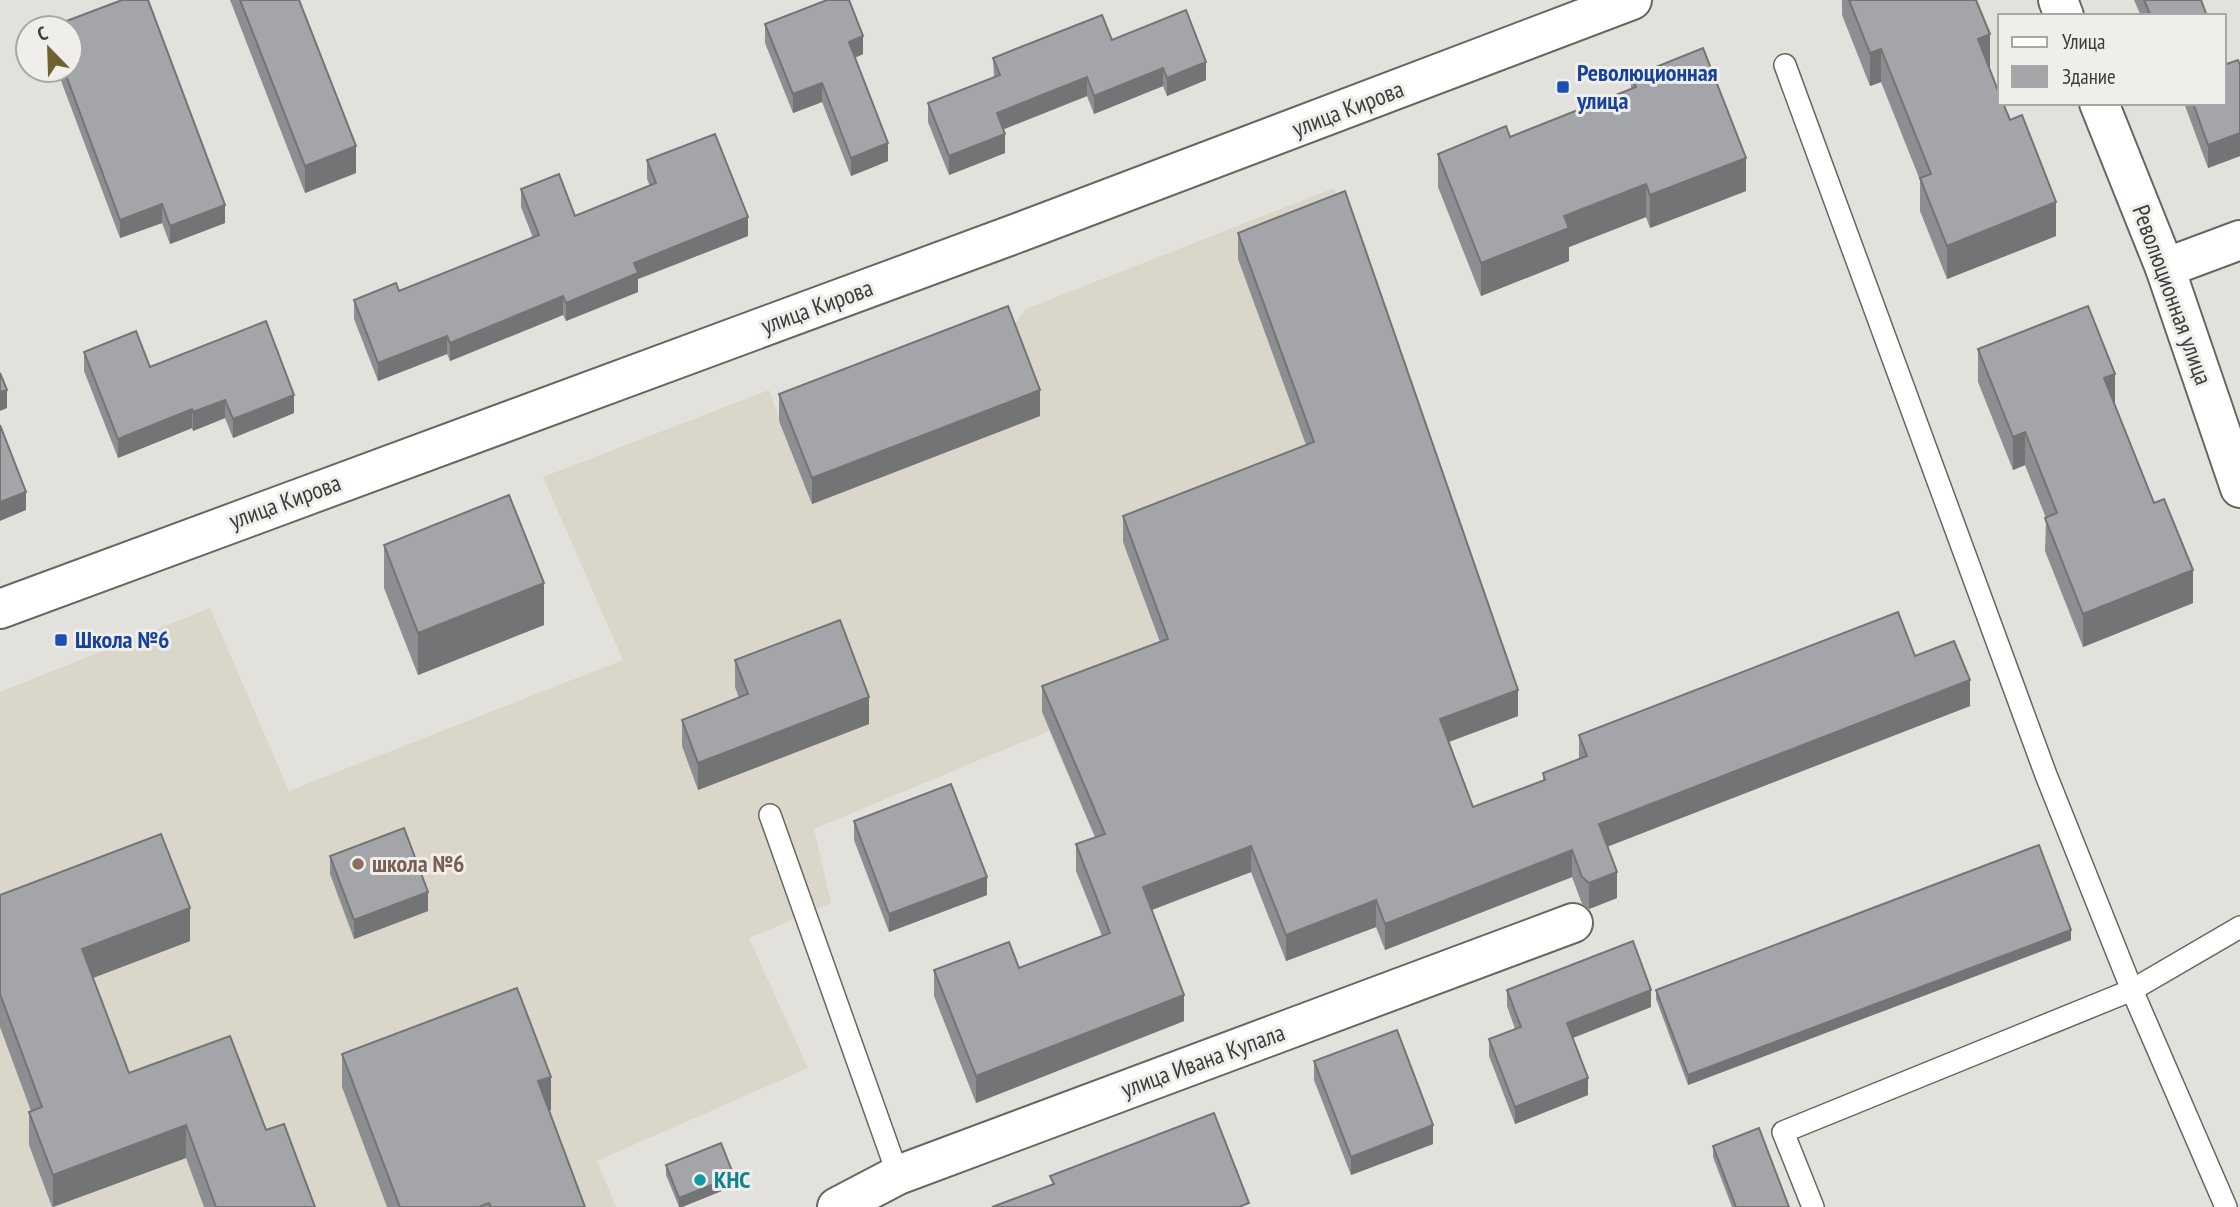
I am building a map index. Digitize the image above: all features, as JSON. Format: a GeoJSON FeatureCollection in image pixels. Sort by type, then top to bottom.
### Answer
{"type":"FeatureCollection","features":[{"type":"Feature","properties":{"kind":"main road","name":"улица Кирова"},"geometry":{"type":"LineString","coordinates":[[0,609],[1007,237],[1632,0]]}},
{"type":"Feature","properties":{"kind":"main road","name":"Революционная улица"},"geometry":{"type":"LineString","coordinates":[[2100,105],[2165,268],[2240,488]]}},
{"type":"Feature","properties":{"kind":"main road"},"geometry":{"type":"LineString","coordinates":[[2165,268],[2240,240]]}},
{"type":"Feature","properties":{"kind":"main road","name":"улица Ивана Купала"},"geometry":{"type":"LineString","coordinates":[[837,1207],[898,1175],[1573,923]]}},
{"type":"Feature","properties":{"kind":"lane"},"geometry":{"type":"LineString","coordinates":[[1785,65],[2046,775],[2132,990],[2226,1207]]}},
{"type":"Feature","properties":{"kind":"lane"},"geometry":{"type":"LineString","coordinates":[[770,815],[898,1175]]}},
{"type":"Feature","properties":{"kind":"lane"},"geometry":{"type":"LineString","coordinates":[[1813,1207],[1783,1132],[2132,990],[2240,927]]}},
{"type":"Feature","properties":{"kind":"shaded area"},"geometry":{"type":"Polygon","coordinates":[[[1334,188],[1518,716],[1373,770],[1101,852],[1049,731],[814,829],[831,903],[749,938],[808,1068],[597,1161],[616,1207],[0,1207],[0,692],[210,608],[289,791],[623,660],[543,477],[769,390],[780,421],[1008,333],[1026,309],[1334,188]]]}},
{"type":"Feature","properties":{"kind":"building"},"geometry":{"type":"Polygon","coordinates":[[[122,0],[148,0],[225,205],[170,226],[162,204],[120,220],[69,84],[84,84],[84,14],[122,0]]]}},
{"type":"Feature","properties":{"kind":"building"},"geometry":{"type":"Polygon","coordinates":[[[240,0],[299,0],[356,146],[305,166],[240,0]]]}},
{"type":"Feature","properties":{"kind":"building"},"geometry":{"type":"Polygon","coordinates":[[[827,0],[849,0],[863,36],[849,42],[888,143],[851,158],[822,83],[793,94],[765,24],[827,0]]]}},
{"type":"Feature","properties":{"kind":"building"},"geometry":{"type":"Polygon","coordinates":[[[1849,0],[1976,0],[1990,34],[1978,39],[1998,91],[1998,105],[2004,105],[2010,120],[2022,115],[2056,202],[1947,246],[1920,178],[1931,174],[1881,49],[1870,53],[1849,0]]]}},
{"type":"Feature","properties":{"kind":"building"},"geometry":{"type":"Polygon","coordinates":[[[2144,0],[2201,0],[2206,14],[2150,14],[2144,0]]]}},
{"type":"Feature","properties":{"kind":"building"},"geometry":{"type":"Polygon","coordinates":[[[1186,10],[1206,62],[1167,78],[1163,68],[1094,96],[1087,77],[997,113],[1005,134],[949,156],[928,103],[1000,75],[993,58],[1102,15],[1112,40],[1186,10]]]}},
{"type":"Feature","properties":{"kind":"building"},"geometry":{"type":"Polygon","coordinates":[[[1703,48],[1746,158],[1650,195],[1646,184],[1564,216],[1569,228],[1481,263],[1438,154],[1506,126],[1510,137],[1636,87],[1631,77],[1703,48]]]}},
{"type":"Feature","properties":{"kind":"building"},"geometry":{"type":"Polygon","coordinates":[[[2238,60],[2240,133],[2208,145],[2194,105],[2226,105],[2226,61],[2227,64],[2238,60]]]}},
{"type":"Feature","properties":{"kind":"building"},"geometry":{"type":"Polygon","coordinates":[[[715,134],[748,217],[634,263],[638,273],[566,303],[563,296],[450,343],[447,336],[378,363],[354,300],[396,283],[399,291],[539,235],[521,189],[559,174],[575,216],[656,183],[647,160],[715,134]]]}},
{"type":"Feature","properties":{"kind":"building"},"geometry":{"type":"Polygon","coordinates":[[[1345,191],[1518,690],[1440,719],[1473,807],[1545,780],[1543,773],[1587,756],[1579,735],[1898,612],[1915,656],[1954,641],[1970,680],[1599,824],[1617,872],[1589,883],[1582,877],[1572,850],[1385,924],[1376,900],[1286,935],[1251,846],[1143,887],[1184,995],[976,1076],[934,970],[1009,942],[1019,968],[1110,933],[1076,844],[1105,834],[1042,686],[1168,639],[1123,516],[1314,442],[1238,233],[1345,191]]]}},
{"type":"Feature","properties":{"kind":"building"},"geometry":{"type":"Polygon","coordinates":[[[1008,306],[1040,390],[812,478],[779,394],[1008,306]]]}},
{"type":"Feature","properties":{"kind":"building"},"geometry":{"type":"Polygon","coordinates":[[[2088,306],[2115,374],[2104,378],[2154,503],[2164,499],[2193,570],[2083,614],[2045,518],[2057,513],[2025,432],[2013,437],[1978,349],[2088,306]]]}},
{"type":"Feature","properties":{"kind":"building"},"geometry":{"type":"Polygon","coordinates":[[[266,321],[294,395],[233,419],[225,400],[193,412],[192,409],[118,439],[84,352],[136,331],[150,367],[266,321]]]}},
{"type":"Feature","properties":{"kind":"building"},"geometry":{"type":"Polygon","coordinates":[[[0,373],[7,390],[0,392],[0,373]]]}},
{"type":"Feature","properties":{"kind":"building"},"geometry":{"type":"Polygon","coordinates":[[[0,425],[26,492],[0,502],[0,425]]]}},
{"type":"Feature","properties":{"kind":"building"},"geometry":{"type":"Polygon","coordinates":[[[509,495],[544,583],[418,633],[384,545],[509,495]]]}},
{"type":"Feature","properties":{"kind":"building"},"geometry":{"type":"Polygon","coordinates":[[[840,620],[869,697],[698,763],[682,720],[748,694],[735,660],[840,620]]]}},
{"type":"Feature","properties":{"kind":"building"},"geometry":{"type":"Polygon","coordinates":[[[951,784],[987,877],[889,914],[854,821],[951,784]]]}},
{"type":"Feature","properties":{"kind":"building"},"geometry":{"type":"Polygon","coordinates":[[[404,828],[428,892],[354,920],[330,856],[404,828]]]}},
{"type":"Feature","properties":{"kind":"building"},"geometry":{"type":"Polygon","coordinates":[[[161,834],[190,908],[82,949],[129,1073],[230,1036],[266,1130],[284,1124],[315,1207],[216,1207],[186,1125],[53,1175],[29,1112],[42,1107],[0,994],[0,895],[161,834]]]}},
{"type":"Feature","properties":{"kind":"building"},"geometry":{"type":"Polygon","coordinates":[[[2039,845],[2071,930],[1688,1075],[1656,990],[2039,845]]]}},
{"type":"Feature","properties":{"kind":"building"},"geometry":{"type":"Polygon","coordinates":[[[1633,941],[1651,990],[1567,1023],[1588,1078],[1515,1107],[1489,1039],[1521,1027],[1507,990],[1633,941]]]}},
{"type":"Feature","properties":{"kind":"building"},"geometry":{"type":"Polygon","coordinates":[[[517,988],[551,1077],[538,1081],[585,1207],[491,1207],[489,1203],[479,1207],[400,1207],[342,1054],[517,988]]]}},
{"type":"Feature","properties":{"kind":"building"},"geometry":{"type":"Polygon","coordinates":[[[1397,1030],[1433,1125],[1351,1157],[1314,1061],[1397,1030]]]}},
{"type":"Feature","properties":{"kind":"building"},"geometry":{"type":"Polygon","coordinates":[[[1214,1113],[1249,1203],[1239,1207],[992,1207],[1054,1184],[1050,1176],[1214,1113]]]}},
{"type":"Feature","properties":{"kind":"building"},"geometry":{"type":"Polygon","coordinates":[[[1759,1128],[1789,1207],[1736,1207],[1713,1146],[1759,1128]]]}},
{"type":"Feature","properties":{"kind":"building","name":"КНС"},"geometry":{"type":"Polygon","coordinates":[[[721,1143],[734,1176],[679,1198],[666,1165],[721,1143]]]}},
{"type":"Feature","properties":{"kind":"place","name":"Революционная улица"},"geometry":{"type":"Point","coordinates":[1563,87]}},
{"type":"Feature","properties":{"kind":"place","name":"Школа №6"},"geometry":{"type":"Point","coordinates":[61,640]}},
{"type":"Feature","properties":{"kind":"place","name":"школа №6"},"geometry":{"type":"Point","coordinates":[358,864]}},
{"type":"Feature","properties":{"kind":"place","name":"КНС"},"geometry":{"type":"Point","coordinates":[700,1180]}}]}
